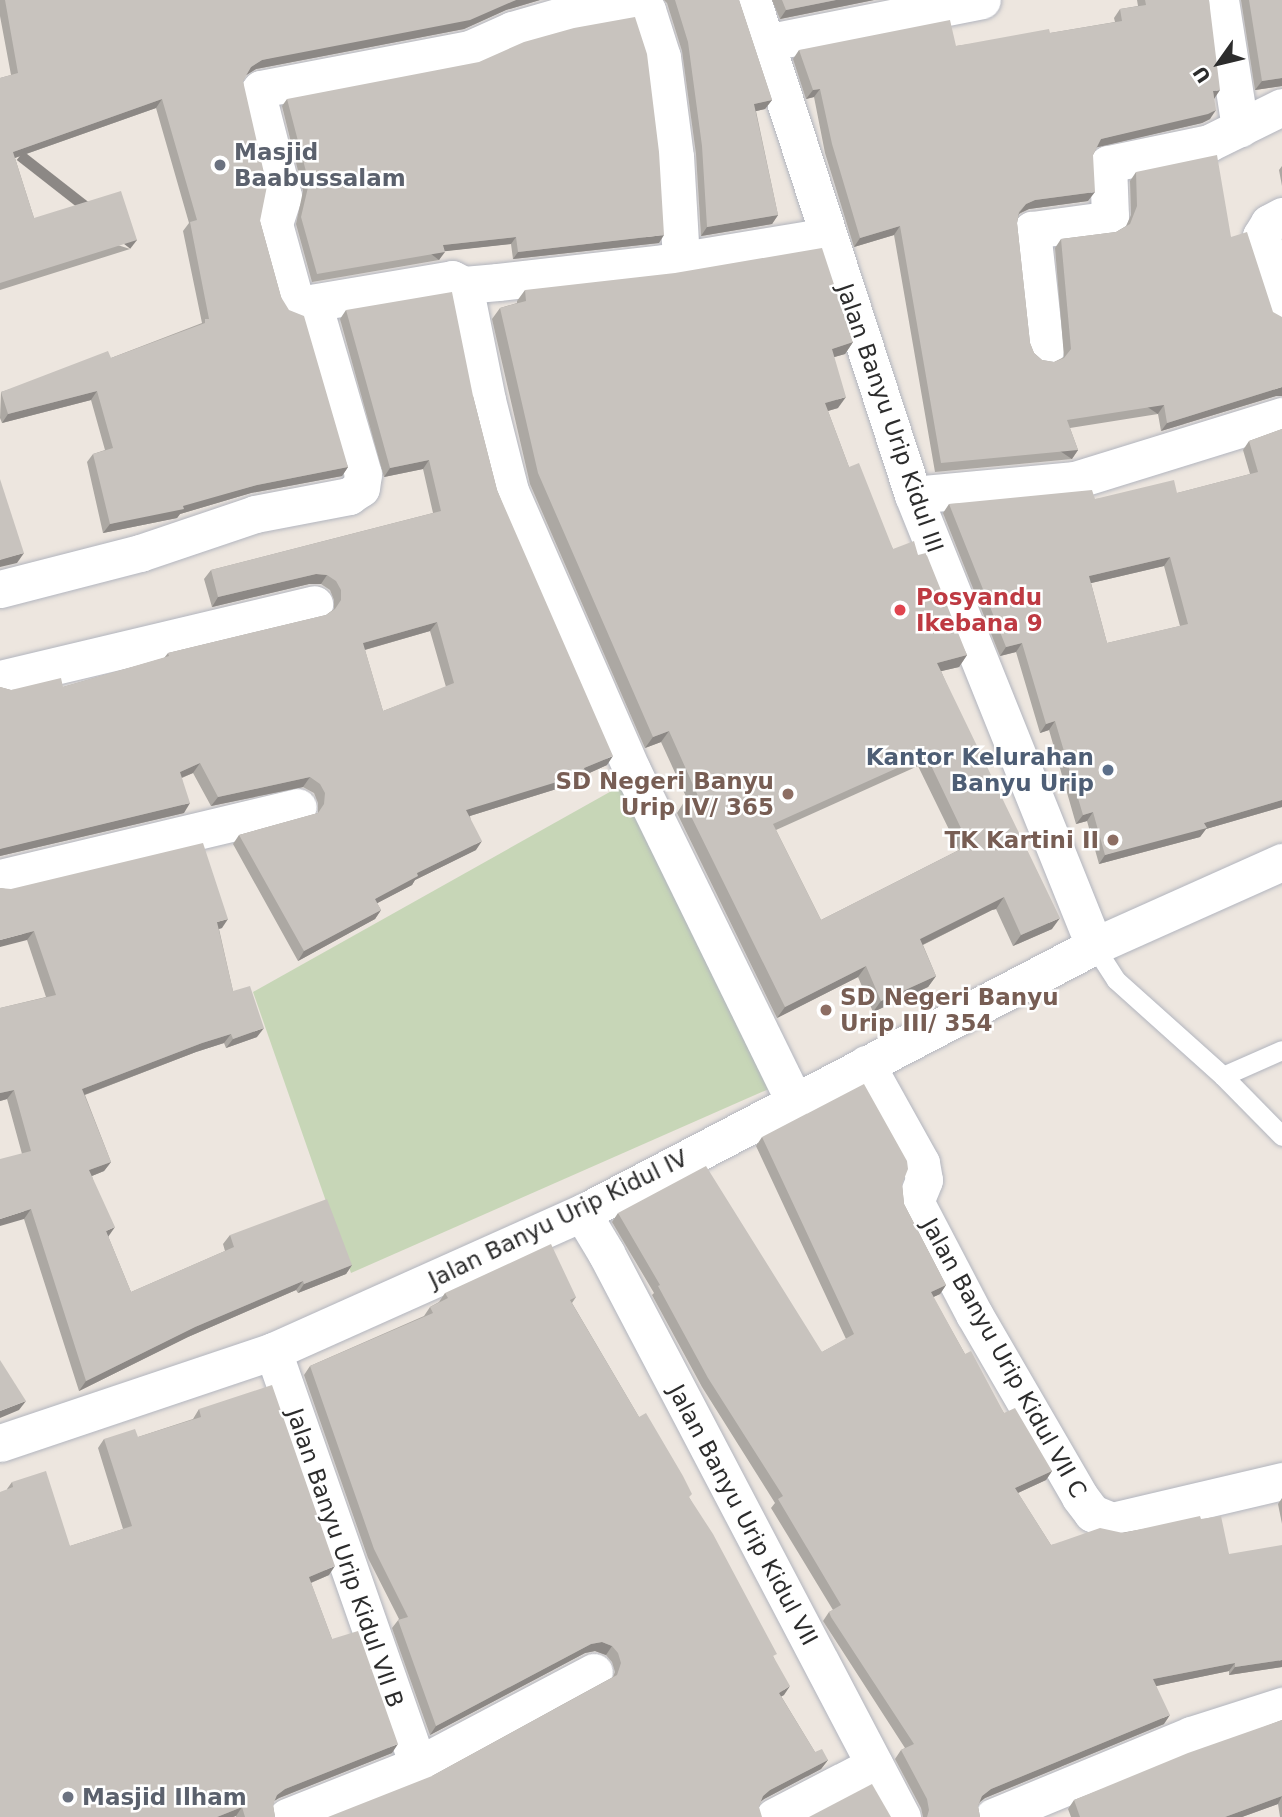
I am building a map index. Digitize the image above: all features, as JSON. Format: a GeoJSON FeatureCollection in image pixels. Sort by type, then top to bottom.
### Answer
{"type":"FeatureCollection","features":[{"type":"Feature","properties":{"kind":"street","name":"Jalan Banyu Urip Kidul III"},"geometry":{"type":"LineString","coordinates":[[752,0],[913,495],[1094,946]]}},
{"type":"Feature","properties":{"kind":"street"},"geometry":{"type":"LineString","coordinates":[[765,43],[982,0]]}},
{"type":"Feature","properties":{"kind":"street"},"geometry":{"type":"LineString","coordinates":[[1220,0],[1240,128]]}},
{"type":"Feature","properties":{"kind":"street"},"geometry":{"type":"LineString","coordinates":[[681,260],[675,157],[662,57],[647,10],[641,4],[626,3],[525,26],[470,49],[258,91],[283,196],[274,224],[295,300],[299,305],[452,279],[464,285],[681,260],[828,236]]}},
{"type":"Feature","properties":{"kind":"street"},"geometry":{"type":"LineString","coordinates":[[1045,350],[1032,230],[1107,220],[1110,216],[1108,164],[1209,143],[1282,107]]}},
{"type":"Feature","properties":{"kind":"street"},"geometry":{"type":"LineString","coordinates":[[1282,216],[1269,223],[1261,236],[1282,306]]}},
{"type":"Feature","properties":{"kind":"street"},"geometry":{"type":"LineString","coordinates":[[464,285],[487,400],[510,491],[632,770],[795,1102]]}},
{"type":"Feature","properties":{"kind":"street"},"geometry":{"type":"LineString","coordinates":[[0,589],[140,553],[255,514],[349,496],[361,488],[363,474],[313,303]]}},
{"type":"Feature","properties":{"kind":"street"},"geometry":{"type":"LineString","coordinates":[[913,495],[1075,480],[1282,416]]}},
{"type":"Feature","properties":{"kind":"street"},"geometry":{"type":"LineString","coordinates":[[0,679],[314,604]]}},
{"type":"Feature","properties":{"kind":"street"},"geometry":{"type":"LineString","coordinates":[[0,878],[298,807]]}},
{"type":"Feature","properties":{"kind":"street","name":"Jalan Banyu Urip Kidul IV"},"geometry":{"type":"LineString","coordinates":[[0,1443],[272,1350],[582,1213],[1094,946],[1282,862]]}},
{"type":"Feature","properties":{"kind":"street","name":"Jalan Banyu Urip Kidul VII C"},"geometry":{"type":"LineString","coordinates":[[866,1064],[921,1163],[924,1180],[916,1200],[918,1207],[975,1314],[1080,1497],[1092,1513],[1112,1521],[1282,1481]]}},
{"type":"Feature","properties":{"kind":"street","name":"Jalan Banyu Urip Kidul VII"},"geometry":{"type":"LineString","coordinates":[[582,1213],[606,1253],[902,1817]]}},
{"type":"Feature","properties":{"kind":"street","name":"Jalan Banyu Urip Kidul VII B"},"geometry":{"type":"LineString","coordinates":[[272,1350],[418,1765]]}},
{"type":"Feature","properties":{"kind":"street"},"geometry":{"type":"LineString","coordinates":[[287,1817],[418,1765],[594,1672]]}},
{"type":"Feature","properties":{"kind":"street"},"geometry":{"type":"LineString","coordinates":[[993,1817],[1191,1735],[1282,1706]]}},
{"type":"Feature","properties":{"kind":"street"},"geometry":{"type":"LineString","coordinates":[[774,1817],[874,1765]]}},
{"type":"Feature","properties":{"kind":"lane"},"geometry":{"type":"LineString","coordinates":[[1094,946],[1116,980],[1223,1076],[1282,1136]]}},
{"type":"Feature","properties":{"kind":"lane"},"geometry":{"type":"LineString","coordinates":[[1223,1076],[1282,1050]]}},
{"type":"Feature","properties":{"kind":"green space"},"geometry":{"type":"Polygon","coordinates":[[[624,784],[771,1088],[351,1273],[253,992],[624,784]]]}},
{"type":"Feature","properties":{"kind":"building"},"geometry":{"type":"Polygon","coordinates":[[[5,0],[516,0],[470,20],[262,60],[251,67],[243,81],[267,186],[260,221],[281,297],[289,310],[304,316],[348,467],[257,485],[183,506],[184,509],[110,524],[93,454],[113,448],[97,391],[8,414],[1,392],[108,351],[111,358],[205,323],[205,319],[209,319],[190,222],[197,220],[162,99],[13,152],[34,218],[121,191],[137,240],[0,283],[0,78],[18,73],[5,0]]]}},
{"type":"Feature","properties":{"kind":"building"},"geometry":{"type":"Polygon","coordinates":[[[675,0],[739,0],[772,100],[754,104],[778,215],[707,227],[702,146],[688,42],[675,0]]]}},
{"type":"Feature","properties":{"kind":"building"},"geometry":{"type":"Polygon","coordinates":[[[782,0],[836,0],[786,10],[782,0]]]}},
{"type":"Feature","properties":{"kind":"building"},"geometry":{"type":"Polygon","coordinates":[[[1145,0],[1209,0],[1220,90],[1213,91],[1216,110],[1101,139],[1093,155],[1095,192],[1035,200],[1026,204],[1019,212],[1017,223],[1030,343],[1034,353],[1042,360],[1054,362],[1064,358],[1071,349],[1061,239],[1116,232],[1130,224],[1137,206],[1136,172],[1217,155],[1231,237],[1247,232],[1273,312],[1282,317],[1282,387],[1167,423],[1164,405],[1067,420],[1078,450],[941,463],[900,226],[860,238],[832,144],[820,89],[813,90],[799,50],[950,20],[956,46],[1049,29],[1050,33],[1122,21],[1120,9],[1146,5],[1145,0]]]}},
{"type":"Feature","properties":{"kind":"building"},"geometry":{"type":"Polygon","coordinates":[[[1249,0],[1282,0],[1282,78],[1262,81],[1249,0]]]}},
{"type":"Feature","properties":{"kind":"building"},"geometry":{"type":"Polygon","coordinates":[[[635,17],[647,54],[659,152],[664,235],[518,252],[516,237],[443,245],[445,252],[317,274],[301,217],[309,183],[287,99],[479,62],[524,42],[574,28],[635,17]]]}},
{"type":"Feature","properties":{"kind":"building"},"geometry":{"type":"Polygon","coordinates":[[[822,248],[853,342],[832,349],[846,397],[825,403],[849,467],[859,463],[893,549],[914,541],[918,555],[926,553],[967,655],[937,663],[1060,918],[1021,935],[1004,897],[920,939],[936,976],[881,1001],[866,966],[785,1007],[684,802],[698,796],[669,731],[653,737],[538,473],[500,308],[526,301],[525,290],[675,273],[822,248]],[[926,755],[773,824],[821,920],[969,845],[926,755]]]}},
{"type":"Feature","properties":{"kind":"building"},"geometry":{"type":"Polygon","coordinates":[[[452,292],[473,396],[497,490],[613,756],[584,768],[586,773],[466,810],[482,841],[417,873],[418,876],[375,899],[381,910],[304,951],[239,835],[318,813],[324,804],[325,793],[320,784],[310,777],[218,797],[200,763],[180,772],[190,803],[0,849],[0,687],[11,690],[61,678],[63,687],[169,656],[168,653],[326,615],[335,609],[341,600],[341,590],[336,581],[327,575],[316,574],[218,597],[211,570],[441,511],[429,460],[390,468],[346,310],[452,292]],[[437,622],[363,643],[383,711],[454,683],[437,622]]]}},
{"type":"Feature","properties":{"kind":"building"},"geometry":{"type":"Polygon","coordinates":[[[1282,429],[1282,800],[1204,823],[1207,828],[1105,855],[1093,812],[1083,815],[1055,721],[1046,724],[1022,643],[1006,647],[949,504],[1092,490],[1095,499],[1174,480],[1177,493],[1258,472],[1249,441],[1282,429]],[[1170,557],[1089,576],[1107,643],[1188,624],[1170,557]]]}},
{"type":"Feature","properties":{"kind":"building"},"geometry":{"type":"Polygon","coordinates":[[[0,479],[24,553],[0,560],[0,479]]]}},
{"type":"Feature","properties":{"kind":"building"},"geometry":{"type":"Polygon","coordinates":[[[203,843],[228,919],[217,922],[233,991],[250,986],[264,1028],[233,1039],[231,1034],[202,1043],[82,1089],[111,1162],[89,1170],[115,1227],[106,1231],[131,1292],[234,1247],[230,1235],[327,1199],[352,1265],[304,1284],[303,1281],[195,1327],[86,1381],[31,1209],[0,1219],[0,1159],[31,1151],[14,1090],[0,1093],[0,1008],[56,995],[34,931],[0,940],[0,888],[11,889],[203,843]]]}},
{"type":"Feature","properties":{"kind":"building"},"geometry":{"type":"Polygon","coordinates":[[[864,1084],[907,1161],[908,1169],[902,1184],[904,1204],[946,1285],[931,1292],[965,1354],[971,1351],[1004,1413],[1015,1408],[1052,1471],[1015,1488],[1051,1545],[1100,1528],[1123,1533],[1200,1516],[1201,1519],[1221,1516],[1229,1554],[1282,1545],[1282,1660],[1235,1667],[1235,1663],[1153,1679],[1170,1715],[991,1789],[982,1796],[978,1806],[980,1817],[927,1817],[927,1799],[901,1750],[914,1744],[831,1617],[829,1612],[841,1605],[778,1499],[783,1496],[708,1378],[658,1286],[660,1285],[618,1213],[706,1166],[822,1352],[854,1334],[762,1137],[864,1084]]]}},
{"type":"Feature","properties":{"kind":"building"},"geometry":{"type":"Polygon","coordinates":[[[551,1244],[576,1297],[570,1300],[639,1417],[646,1413],[683,1476],[692,1494],[689,1497],[713,1534],[777,1654],[773,1656],[790,1686],[779,1693],[815,1752],[822,1749],[828,1760],[763,1796],[759,1807],[762,1817],[328,1817],[432,1776],[617,1675],[621,1663],[618,1653],[612,1646],[602,1642],[591,1644],[436,1726],[398,1620],[408,1617],[374,1549],[310,1366],[433,1313],[430,1307],[448,1298],[445,1293],[551,1244]]]}},
{"type":"Feature","properties":{"kind":"building"},"geometry":{"type":"Polygon","coordinates":[[[0,1360],[26,1401],[0,1411],[0,1360]]]}},
{"type":"Feature","properties":{"kind":"building"},"geometry":{"type":"Polygon","coordinates":[[[272,1385],[335,1566],[309,1577],[332,1639],[358,1631],[398,1744],[285,1789],[277,1795],[273,1805],[275,1817],[245,1817],[242,1807],[217,1817],[0,1817],[0,1492],[13,1487],[12,1482],[46,1471],[70,1546],[132,1526],[104,1439],[135,1429],[138,1437],[201,1417],[199,1409],[272,1385]]]}},
{"type":"Feature","properties":{"kind":"building"},"geometry":{"type":"Polygon","coordinates":[[[1282,1720],[1282,1796],[1225,1817],[1080,1817],[1074,1800],[1188,1753],[1282,1720]]]}},
{"type":"Feature","properties":{"kind":"building"},"geometry":{"type":"Polygon","coordinates":[[[872,1784],[891,1817],[809,1817],[872,1784]]]}},
{"type":"Feature","properties":{"kind":"place","name":"Masjid Baabussalam"},"geometry":{"type":"Point","coordinates":[220,165]}},
{"type":"Feature","properties":{"kind":"place","name":"Posyandu Ikebana 9"},"geometry":{"type":"Point","coordinates":[900,610]}},
{"type":"Feature","properties":{"kind":"place","name":"Kantor Kelurahan Banyu Urip"},"geometry":{"type":"Point","coordinates":[1108,770]}},
{"type":"Feature","properties":{"kind":"place","name":"SD Negeri Banyu Urip IV/ 365"},"geometry":{"type":"Point","coordinates":[788,794]}},
{"type":"Feature","properties":{"kind":"place","name":"TK Kartini II"},"geometry":{"type":"Point","coordinates":[1113,840]}},
{"type":"Feature","properties":{"kind":"place","name":"SD Negeri Banyu Urip III/ 354"},"geometry":{"type":"Point","coordinates":[826,1010]}},
{"type":"Feature","properties":{"kind":"place","name":"Masjid Ilham"},"geometry":{"type":"Point","coordinates":[68,1797]}}]}
